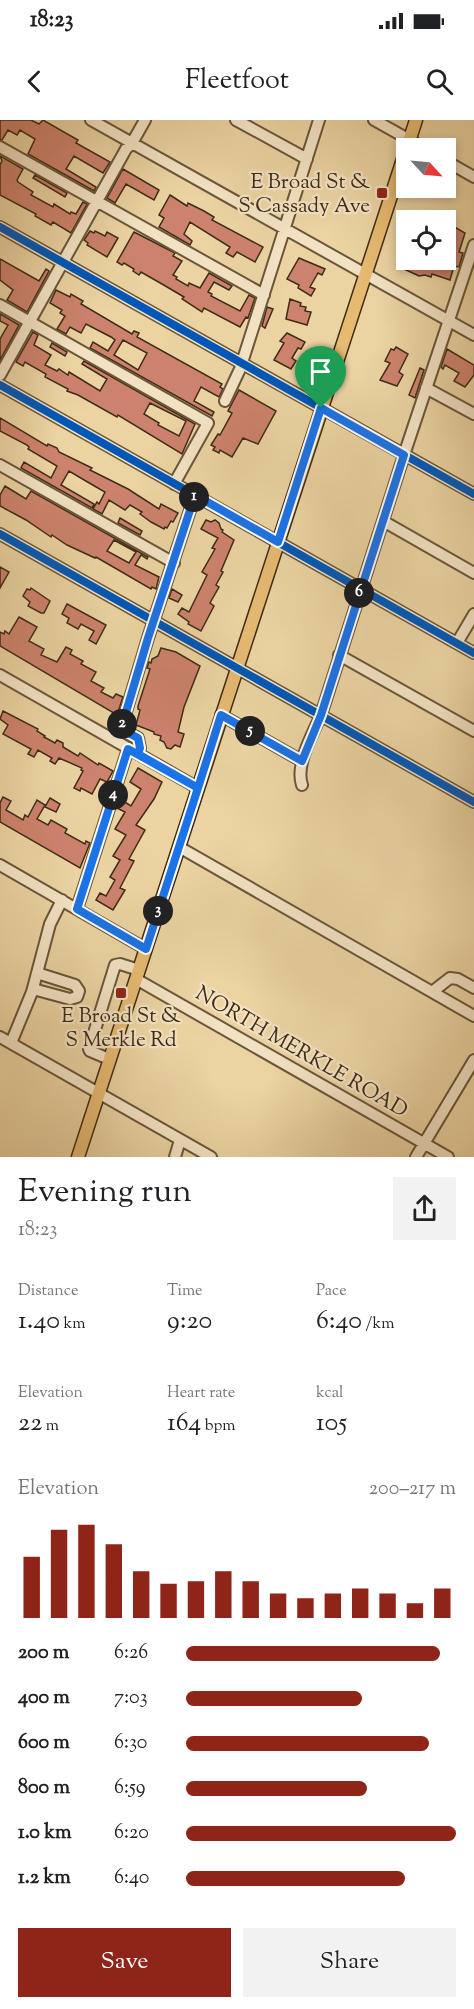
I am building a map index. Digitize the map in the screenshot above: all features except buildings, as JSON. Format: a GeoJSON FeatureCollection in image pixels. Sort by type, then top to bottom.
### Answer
{"type":"FeatureCollection","features":[{"type":"Feature","properties":{"kind":"main road"},"geometry":{"type":"LineString","coordinates":[[410,138],[416,120]]}},
{"type":"Feature","properties":{"kind":"main road"},"geometry":{"type":"LineString","coordinates":[[78,1157],[396,183]]}},
{"type":"Feature","properties":{"kind":"street"},"geometry":{"type":"LineString","coordinates":[[92,120],[474,335]]}},
{"type":"Feature","properties":{"kind":"street"},"geometry":{"type":"LineString","coordinates":[[0,375],[126,149],[145,120]]}},
{"type":"Feature","properties":{"kind":"street"},"geometry":{"type":"LineString","coordinates":[[236,120],[307,159]]}},
{"type":"Feature","properties":{"kind":"street"},"geometry":{"type":"LineString","coordinates":[[225,401],[242,363],[319,120]]}},
{"type":"Feature","properties":{"kind":"street"},"geometry":{"type":"LineString","coordinates":[[374,120],[398,138]]}},
{"type":"Feature","properties":{"kind":"street"},"geometry":{"type":"LineString","coordinates":[[0,147],[264,295]]}},
{"type":"Feature","properties":{"kind":"street"},"geometry":{"type":"LineString","coordinates":[[456,167],[474,177]]}},
{"type":"Feature","properties":{"kind":"street"},"geometry":{"type":"LineString","coordinates":[[0,227],[474,494]]}},
{"type":"Feature","properties":{"kind":"street"},"geometry":{"type":"LineString","coordinates":[[302,785],[300,780],[302,761],[321,715],[382,521],[473,251]]}},
{"type":"Feature","properties":{"kind":"street"},"geometry":{"type":"LineString","coordinates":[[0,305],[208,423],[174,484]]}},
{"type":"Feature","properties":{"kind":"street"},"geometry":{"type":"LineString","coordinates":[[0,385],[474,652]]}},
{"type":"Feature","properties":{"kind":"street"},"geometry":{"type":"LineString","coordinates":[[426,388],[474,414]]}},
{"type":"Feature","properties":{"kind":"street"},"geometry":{"type":"LineString","coordinates":[[0,465],[174,563]]}},
{"type":"Feature","properties":{"kind":"street"},"geometry":{"type":"LineString","coordinates":[[117,742],[195,495]]}},
{"type":"Feature","properties":{"kind":"street"},"geometry":{"type":"LineString","coordinates":[[382,521],[474,573]]}},
{"type":"Feature","properties":{"kind":"street"},"geometry":{"type":"LineString","coordinates":[[0,534],[474,802]]}},
{"type":"Feature","properties":{"kind":"street"},"geometry":{"type":"LineString","coordinates":[[457,643],[474,614]]}},
{"type":"Feature","properties":{"kind":"street"},"geometry":{"type":"LineString","coordinates":[[339,655],[474,731]]}},
{"type":"Feature","properties":{"kind":"street"},"geometry":{"type":"LineString","coordinates":[[0,675],[198,788]]}},
{"type":"Feature","properties":{"kind":"street"},"geometry":{"type":"LineString","coordinates":[[221,715],[302,761]]}},
{"type":"Feature","properties":{"kind":"street"},"geometry":{"type":"LineString","coordinates":[[77,909],[133,752],[140,748],[138,738],[121,729]]}},
{"type":"Feature","properties":{"kind":"street"},"geometry":{"type":"LineString","coordinates":[[179,847],[474,1016]]}},
{"type":"Feature","properties":{"kind":"street"},"geometry":{"type":"LineString","coordinates":[[0,865],[146,949]]}},
{"type":"Feature","properties":{"kind":"street"},"geometry":{"type":"LineString","coordinates":[[11,1043],[33,988],[50,924],[62,900]]}},
{"type":"Feature","properties":{"kind":"street"},"geometry":{"type":"LineString","coordinates":[[109,1059],[89,1049],[115,965],[120,964],[137,974]]}},
{"type":"Feature","properties":{"kind":"street"},"geometry":{"type":"LineString","coordinates":[[33,988],[70,999],[77,997],[79,991],[75,985],[37,973]]}},
{"type":"Feature","properties":{"kind":"street","name":"NORTH MERKLE ROAD"},"geometry":{"type":"LineString","coordinates":[[137,974],[448,1157]]}},
{"type":"Feature","properties":{"kind":"street"},"geometry":{"type":"LineString","coordinates":[[432,992],[450,978],[458,979],[474,988]]}},
{"type":"Feature","properties":{"kind":"street"},"geometry":{"type":"LineString","coordinates":[[0,1037],[211,1157]]}},
{"type":"Feature","properties":{"kind":"street"},"geometry":{"type":"LineString","coordinates":[[417,1157],[474,1060]]}},
{"type":"Feature","properties":{"kind":"street"},"geometry":{"type":"LineString","coordinates":[[175,1157],[180,1140]]}},
{"type":"Feature","properties":{"kind":"cycle path"},"geometry":{"type":"LineString","coordinates":[[0,227],[474,494]]}},
{"type":"Feature","properties":{"kind":"cycle path"},"geometry":{"type":"LineString","coordinates":[[0,385],[474,653]]}},
{"type":"Feature","properties":{"kind":"cycle path"},"geometry":{"type":"LineString","coordinates":[[0,534],[474,802]]}},
{"type":"Feature","properties":{"kind":"place","name":"E Broad St & S Cassady Ave"},"geometry":{"type":"Point","coordinates":[382,193]}},
{"type":"Feature","properties":{"kind":"place","name":"E Broad St & S Merkle Rd"},"geometry":{"type":"Point","coordinates":[121,993]}},
{"type":"Feature","properties":{"kind":"route"},"geometry":{"type":"LineString","coordinates":[[321,408],[278,542],[195,495],[148,638],[121,729],[138,738],[140,741],[138,754],[198,788],[146,949],[77,909],[128,749],[198,788],[221,715],[302,761],[321,715],[404,455],[321,408]]}}]}
